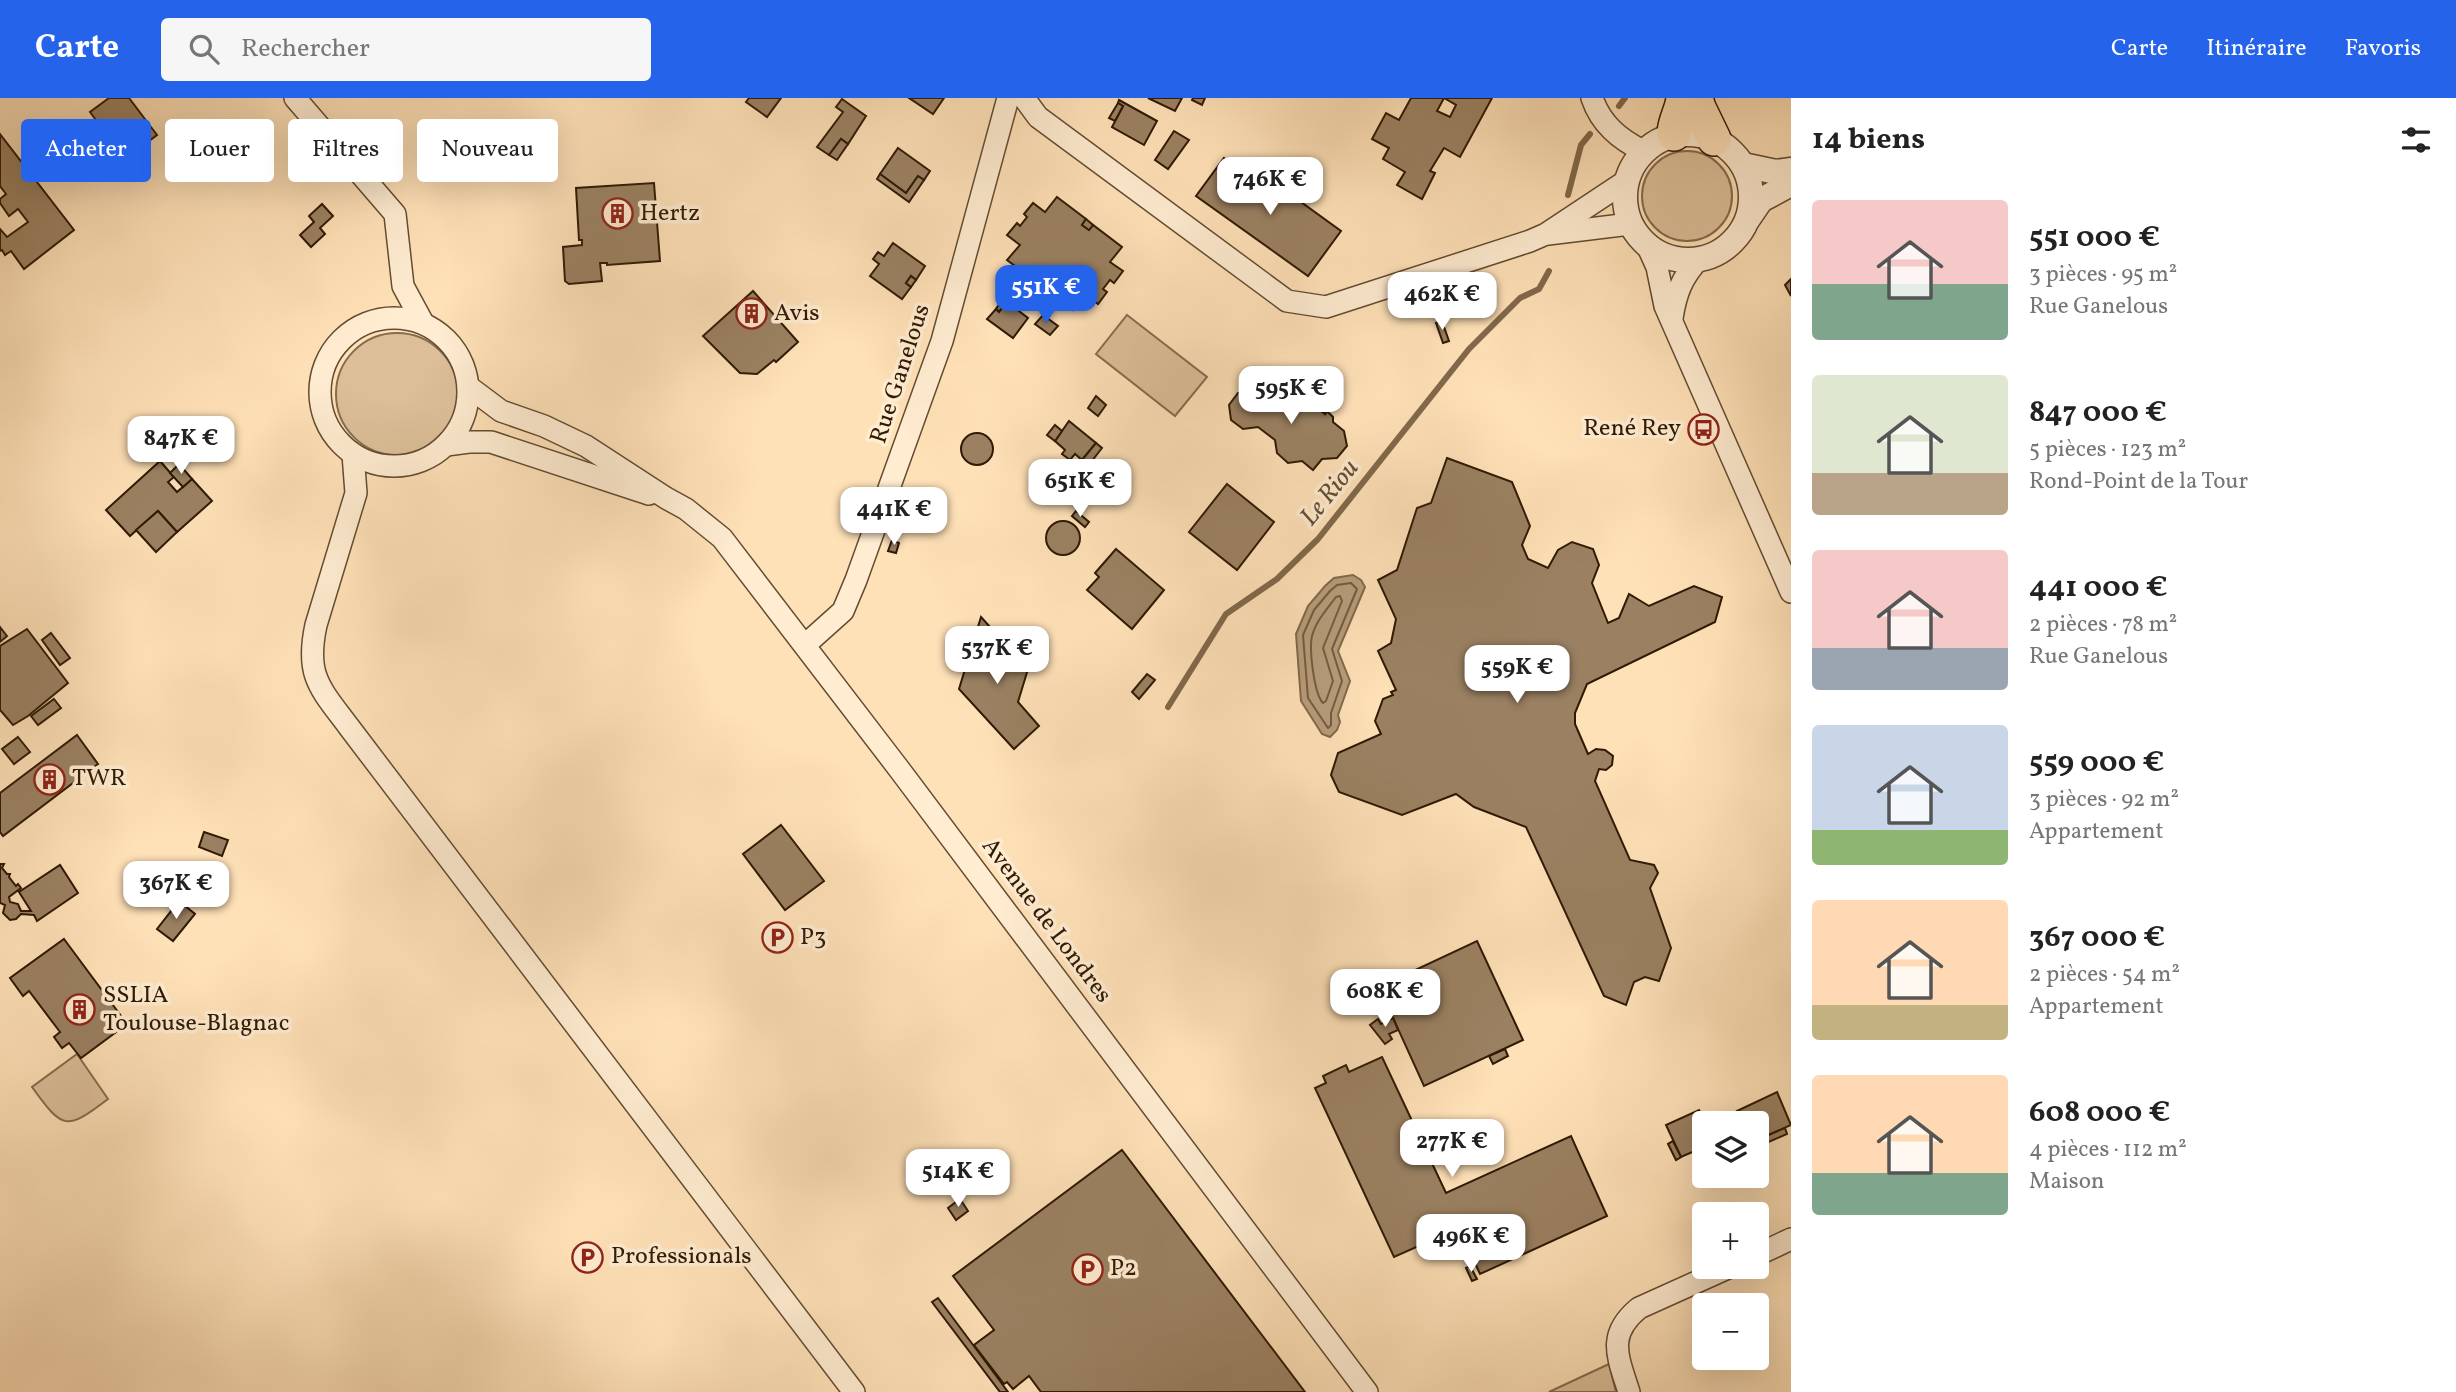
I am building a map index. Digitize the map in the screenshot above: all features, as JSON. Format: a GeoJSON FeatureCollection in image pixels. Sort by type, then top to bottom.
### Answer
{"type":"FeatureCollection","features":[{"type":"Feature","properties":{"kind":"highway"},"geometry":{"type":"LineString","coordinates":[[1674,134],[1674,122],[1682,108],[1683,98]]}},
{"type":"Feature","properties":{"kind":"highway"},"geometry":{"type":"LineString","coordinates":[[1696,98],[1714,139]]}},
{"type":"Feature","properties":{"kind":"street"},"geometry":{"type":"LineString","coordinates":[[295,98],[395,214],[403,286],[423,323]]}},
{"type":"Feature","properties":{"kind":"street","name":"Rue Ganelous"},"geometry":{"type":"LineString","coordinates":[[805,645],[843,611],[861,567],[942,341],[1008,98]]}},
{"type":"Feature","properties":{"kind":"street"},"geometry":{"type":"LineString","coordinates":[[1024,98],[1038,117],[1287,301],[1326,307],[1546,234],[1630,224]]}},
{"type":"Feature","properties":{"kind":"street"},"geometry":{"type":"LineString","coordinates":[[1595,106],[1619,138],[1643,151]]}},
{"type":"Feature","properties":{"kind":"street"},"geometry":{"type":"LineString","coordinates":[[1748,219],[1751,186],[1743,165],[1724,145],[1714,139],[1688,133],[1674,134],[1643,151],[1630,169],[1624,204],[1630,224],[1648,247],[1657,267],[1665,306],[1791,592]]}},
{"type":"Feature","properties":{"kind":"street"},"geometry":{"type":"LineString","coordinates":[[1743,165],[1776,172],[1791,170]]}},
{"type":"Feature","properties":{"kind":"street"},"geometry":{"type":"LineString","coordinates":[[1546,234],[1626,181]]}},
{"type":"Feature","properties":{"kind":"street"},"geometry":{"type":"LineString","coordinates":[[1648,247],[1669,258],[1682,260],[1718,253],[1729,246],[1743,229],[1761,200],[1791,184]]}},
{"type":"Feature","properties":{"kind":"street"},"geometry":{"type":"LineString","coordinates":[[1672,320],[1676,292],[1687,271],[1699,258]]}},
{"type":"Feature","properties":{"kind":"street"},"geometry":{"type":"LineString","coordinates":[[377,319],[403,286]]}},
{"type":"Feature","properties":{"kind":"street"},"geometry":{"type":"LineString","coordinates":[[400,317],[423,323],[442,335],[458,352],[467,373],[469,387],[466,416],[456,435],[422,462],[401,467],[381,466],[362,460],[343,447],[329,430],[321,409],[319,387],[325,364],[337,344],[355,329],[377,319],[400,317]]}},
{"type":"Feature","properties":{"kind":"street","name":"Avenue de Londres"},"geometry":{"type":"LineString","coordinates":[[469,387],[501,411],[544,426],[586,446],[666,499],[686,509],[722,538],[1367,1392]]}},
{"type":"Feature","properties":{"kind":"street","name":"Avenue de Londres"},"geometry":{"type":"LineString","coordinates":[[446,445],[491,442],[625,488],[666,499]]}},
{"type":"Feature","properties":{"kind":"street"},"geometry":{"type":"LineString","coordinates":[[353,454],[356,493],[316,625],[311,647],[313,672],[349,727],[854,1392]]}},
{"type":"Feature","properties":{"kind":"street"},"geometry":{"type":"LineString","coordinates":[[1769,1249],[1791,1239]]}},
{"type":"Feature","properties":{"kind":"street"},"geometry":{"type":"LineString","coordinates":[[748,1252],[756,1281],[839,1392]]}},
{"type":"Feature","properties":{"kind":"street"},"geometry":{"type":"LineString","coordinates":[[1629,1392],[1617,1354],[1618,1337],[1627,1318],[1639,1308],[1703,1279]]}},
{"type":"Feature","properties":{"kind":"shaded area"},"geometry":{"type":"Polygon","coordinates":[[[1687,151],[1704,155],[1719,164],[1728,179],[1732,196],[1728,213],[1719,228],[1704,237],[1687,241],[1670,237],[1655,228],[1646,213],[1642,196],[1646,179],[1655,164],[1670,155],[1687,151]]]}},
{"type":"Feature","properties":{"kind":"shaded area"},"geometry":{"type":"Polygon","coordinates":[[[1127,315],[1207,377],[1175,416],[1096,354],[1127,315]]]}},
{"type":"Feature","properties":{"kind":"shaded area"},"geometry":{"type":"Polygon","coordinates":[[[397,333],[420,337],[440,351],[454,371],[458,394],[454,417],[440,437],[420,451],[397,455],[374,451],[354,437],[340,417],[336,394],[340,371],[354,351],[374,337],[397,333]]]}},
{"type":"Feature","properties":{"kind":"shaded area"},"geometry":{"type":"Polygon","coordinates":[[[77,1054],[108,1099],[83,1117],[66,1121],[51,1112],[32,1087],[77,1054]]]}},
{"type":"Feature","properties":{"kind":"shaded area"},"geometry":{"type":"Polygon","coordinates":[[[1609,1364],[1616,1392],[1549,1392],[1609,1364]]]}},
{"type":"Feature","properties":{"kind":"water"},"geometry":{"type":"Polygon","coordinates":[[[1353,575],[1361,580],[1365,587],[1338,651],[1350,681],[1338,715],[1340,722],[1330,737],[1322,734],[1301,701],[1296,634],[1308,606],[1325,586],[1334,578],[1353,575]]]}},
{"type":"Feature","properties":{"kind":"building"},"geometry":{"type":"Polygon","coordinates":[[[109,98],[129,98],[145,119],[95,119],[90,112],[109,98]]]}},
{"type":"Feature","properties":{"kind":"building"},"geometry":{"type":"Polygon","coordinates":[[[749,98],[781,98],[767,117],[746,102],[749,98]]]}},
{"type":"Feature","properties":{"kind":"building"},"geometry":{"type":"Polygon","coordinates":[[[909,98],[944,98],[933,114],[909,98]]]}},
{"type":"Feature","properties":{"kind":"building"},"geometry":{"type":"Polygon","coordinates":[[[1148,98],[1182,98],[1175,111],[1148,98]]]}},
{"type":"Feature","properties":{"kind":"building"},"geometry":{"type":"Polygon","coordinates":[[[1205,98],[1202,105],[1192,100],[1205,98]]]}},
{"type":"Feature","properties":{"kind":"building"},"geometry":{"type":"Polygon","coordinates":[[[1411,98],[1444,98],[1492,98],[1460,157],[1444,148],[1430,171],[1435,173],[1422,199],[1397,185],[1405,172],[1383,159],[1389,148],[1372,139],[1386,113],[1399,120],[1411,98]],[[1444,98],[1437,111],[1450,117],[1456,105],[1444,98]]]}},
{"type":"Feature","properties":{"kind":"building"},"geometry":{"type":"Polygon","coordinates":[[[842,99],[866,116],[848,144],[841,139],[829,155],[817,147],[843,112],[836,107],[842,99]]]}},
{"type":"Feature","properties":{"kind":"building"},"geometry":{"type":"Polygon","coordinates":[[[1119,100],[1157,121],[1144,145],[1112,127],[1123,106],[1118,103],[1119,100]]]}},
{"type":"Feature","properties":{"kind":"building"},"geometry":{"type":"Polygon","coordinates":[[[1118,103],[1123,106],[1115,121],[1109,118],[1118,103]]]}},
{"type":"Feature","properties":{"kind":"building"},"geometry":{"type":"Polygon","coordinates":[[[151,127],[157,135],[151,140],[151,127]]]}},
{"type":"Feature","properties":{"kind":"building"},"geometry":{"type":"Polygon","coordinates":[[[1174,131],[1189,140],[1168,169],[1155,160],[1174,131]]]}},
{"type":"Feature","properties":{"kind":"building"},"geometry":{"type":"Polygon","coordinates":[[[0,134],[21,161],[21,182],[37,182],[74,230],[24,269],[11,251],[5,255],[0,251],[0,229],[7,237],[28,222],[18,209],[9,216],[0,203],[0,199],[6,194],[0,186],[0,134]]]}},
{"type":"Feature","properties":{"kind":"building"},"geometry":{"type":"Polygon","coordinates":[[[841,139],[848,144],[837,160],[829,155],[841,139]]]}},
{"type":"Feature","properties":{"kind":"building"},"geometry":{"type":"Polygon","coordinates":[[[898,148],[930,171],[924,180],[918,176],[906,193],[880,174],[898,148]]]}},
{"type":"Feature","properties":{"kind":"building"},"geometry":{"type":"Polygon","coordinates":[[[1224,158],[1270,192],[1276,184],[1341,231],[1308,276],[1196,196],[1224,158]]]}},
{"type":"Feature","properties":{"kind":"building"},"geometry":{"type":"Polygon","coordinates":[[[880,174],[906,193],[918,176],[924,180],[909,202],[877,179],[880,174]]]}},
{"type":"Feature","properties":{"kind":"building","name":"Hertz"},"geometry":{"type":"Polygon","coordinates":[[[654,183],[660,261],[607,265],[600,263],[602,281],[569,284],[565,281],[563,247],[582,245],[582,240],[579,240],[576,188],[654,183]]]}},
{"type":"Feature","properties":{"kind":"building"},"geometry":{"type":"Polygon","coordinates":[[[1057,197],[1086,219],[1082,225],[1089,230],[1093,225],[1122,247],[1110,262],[1123,271],[1114,283],[1110,280],[1103,289],[1107,292],[1098,304],[1085,294],[1073,310],[1045,289],[1043,291],[1034,284],[1036,282],[1007,260],[1020,245],[1007,235],[1017,223],[1020,226],[1027,217],[1024,214],[1033,203],[1045,212],[1057,197]]]}},
{"type":"Feature","properties":{"kind":"building"},"geometry":{"type":"Polygon","coordinates":[[[322,204],[333,216],[320,228],[325,234],[311,247],[300,235],[314,222],[309,216],[322,204]]]}},
{"type":"Feature","properties":{"kind":"building"},"geometry":{"type":"Polygon","coordinates":[[[1086,219],[1093,225],[1089,230],[1082,225],[1086,219]]]}},
{"type":"Feature","properties":{"kind":"building"},"geometry":{"type":"Polygon","coordinates":[[[893,243],[925,266],[916,280],[911,276],[906,283],[911,287],[902,299],[870,276],[879,264],[873,259],[878,252],[884,256],[893,243]]]}},
{"type":"Feature","properties":{"kind":"building"},"geometry":{"type":"Polygon","coordinates":[[[911,276],[916,280],[911,287],[906,283],[911,276]]]}},
{"type":"Feature","properties":{"kind":"building"},"geometry":{"type":"Polygon","coordinates":[[[1791,279],[1791,296],[1785,285],[1791,279]]]}},
{"type":"Feature","properties":{"kind":"building","name":"Avis"},"geometry":{"type":"Polygon","coordinates":[[[753,291],[798,342],[776,362],[774,360],[757,374],[740,373],[703,336],[753,291]]]}},
{"type":"Feature","properties":{"kind":"building"},"geometry":{"type":"Polygon","coordinates":[[[1003,299],[1007,302],[999,312],[996,309],[1003,299]]]}},
{"type":"Feature","properties":{"kind":"building"},"geometry":{"type":"Polygon","coordinates":[[[1007,302],[1028,318],[1013,338],[987,319],[996,309],[999,312],[1007,302]]]}},
{"type":"Feature","properties":{"kind":"building"},"geometry":{"type":"Polygon","coordinates":[[[1043,315],[1058,326],[1050,335],[1035,324],[1043,315]]]}},
{"type":"Feature","properties":{"kind":"building"},"geometry":{"type":"Polygon","coordinates":[[[1442,321],[1449,341],[1443,343],[1436,323],[1442,321]]]}},
{"type":"Feature","properties":{"kind":"building"},"geometry":{"type":"Polygon","coordinates":[[[1254,391],[1266,401],[1266,407],[1270,406],[1278,393],[1294,391],[1305,400],[1310,398],[1325,414],[1327,411],[1333,417],[1333,422],[1344,431],[1347,446],[1337,458],[1322,459],[1313,470],[1302,461],[1288,463],[1277,453],[1275,440],[1258,427],[1243,429],[1231,420],[1229,405],[1238,393],[1254,391]]]}},
{"type":"Feature","properties":{"kind":"building"},"geometry":{"type":"Polygon","coordinates":[[[1323,394],[1334,403],[1325,414],[1314,405],[1323,394]]]}},
{"type":"Feature","properties":{"kind":"building"},"geometry":{"type":"Polygon","coordinates":[[[1096,396],[1106,405],[1098,416],[1088,408],[1096,396]]]}},
{"type":"Feature","properties":{"kind":"building"},"geometry":{"type":"Polygon","coordinates":[[[1069,421],[1096,443],[1082,460],[1075,454],[1070,460],[1062,454],[1065,450],[1055,441],[1069,421]]]}},
{"type":"Feature","properties":{"kind":"building"},"geometry":{"type":"Polygon","coordinates":[[[1055,425],[1062,431],[1055,441],[1047,435],[1055,425]]]}},
{"type":"Feature","properties":{"kind":"building"},"geometry":{"type":"Polygon","coordinates":[[[977,433],[988,438],[993,449],[988,460],[977,465],[966,460],[961,449],[966,438],[977,433]]]}},
{"type":"Feature","properties":{"kind":"building"},"geometry":{"type":"Polygon","coordinates":[[[1096,443],[1102,448],[1088,466],[1082,460],[1096,443]]]}},
{"type":"Feature","properties":{"kind":"building"},"geometry":{"type":"Polygon","coordinates":[[[1447,458],[1512,482],[1530,526],[1522,545],[1528,559],[1548,568],[1558,550],[1572,542],[1593,549],[1599,565],[1592,583],[1608,623],[1619,618],[1629,594],[1649,606],[1694,586],[1722,597],[1715,622],[1587,684],[1575,713],[1575,724],[1588,754],[1596,749],[1605,750],[1613,756],[1612,765],[1606,770],[1599,769],[1595,781],[1630,860],[1654,865],[1658,873],[1650,888],[1671,948],[1659,981],[1645,977],[1634,982],[1626,1005],[1604,996],[1526,827],[1474,807],[1456,794],[1402,815],[1339,792],[1331,775],[1338,753],[1381,734],[1375,721],[1383,699],[1393,695],[1391,692],[1396,690],[1378,651],[1391,643],[1396,619],[1378,580],[1397,570],[1417,508],[1431,503],[1447,458]]]}},
{"type":"Feature","properties":{"kind":"building"},"geometry":{"type":"Polygon","coordinates":[[[160,461],[174,477],[168,482],[177,492],[192,479],[212,501],[177,532],[158,511],[130,536],[106,510],[160,461]]]}},
{"type":"Feature","properties":{"kind":"building"},"geometry":{"type":"Polygon","coordinates":[[[179,464],[192,479],[183,487],[170,473],[179,464]]]}},
{"type":"Feature","properties":{"kind":"building"},"geometry":{"type":"Polygon","coordinates":[[[1227,484],[1274,522],[1237,570],[1189,532],[1227,484]]]}},
{"type":"Feature","properties":{"kind":"building"},"geometry":{"type":"Polygon","coordinates":[[[158,511],[177,532],[156,552],[136,530],[158,511]]]}},
{"type":"Feature","properties":{"kind":"building"},"geometry":{"type":"Polygon","coordinates":[[[1076,511],[1089,522],[1085,527],[1072,516],[1076,511]]]}},
{"type":"Feature","properties":{"kind":"building"},"geometry":{"type":"Polygon","coordinates":[[[1063,521],[1075,526],[1080,538],[1075,550],[1063,555],[1051,550],[1046,538],[1051,526],[1063,521]]]}},
{"type":"Feature","properties":{"kind":"building"},"geometry":{"type":"Polygon","coordinates":[[[892,540],[899,543],[896,553],[888,551],[892,540]]]}},
{"type":"Feature","properties":{"kind":"building"},"geometry":{"type":"Polygon","coordinates":[[[1116,549],[1164,590],[1132,629],[1087,590],[1099,577],[1095,573],[1116,549]]]}},
{"type":"Feature","properties":{"kind":"building"},"geometry":{"type":"Polygon","coordinates":[[[981,617],[1028,669],[1018,702],[1039,726],[1014,749],[959,689],[981,617]]]}},
{"type":"Feature","properties":{"kind":"building"},"geometry":{"type":"Polygon","coordinates":[[[0,627],[7,636],[0,642],[0,627]]]}},
{"type":"Feature","properties":{"kind":"building"},"geometry":{"type":"Polygon","coordinates":[[[27,629],[68,683],[13,725],[0,710],[0,646],[27,629]]]}},
{"type":"Feature","properties":{"kind":"building"},"geometry":{"type":"Polygon","coordinates":[[[51,633],[70,658],[60,665],[42,640],[51,633]]]}},
{"type":"Feature","properties":{"kind":"building"},"geometry":{"type":"Polygon","coordinates":[[[1147,674],[1155,680],[1139,699],[1132,692],[1147,674]]]}},
{"type":"Feature","properties":{"kind":"building"},"geometry":{"type":"Polygon","coordinates":[[[54,699],[61,708],[38,725],[31,716],[54,699]]]}},
{"type":"Feature","properties":{"kind":"building","name":"TWR"},"geometry":{"type":"Polygon","coordinates":[[[77,735],[98,764],[3,836],[0,832],[0,793],[77,735]]]}},
{"type":"Feature","properties":{"kind":"building"},"geometry":{"type":"Polygon","coordinates":[[[18,737],[30,752],[14,764],[2,749],[18,737]]]}},
{"type":"Feature","properties":{"kind":"building"},"geometry":{"type":"Polygon","coordinates":[[[781,825],[824,881],[785,910],[743,854],[781,825]]]}},
{"type":"Feature","properties":{"kind":"building"},"geometry":{"type":"Polygon","coordinates":[[[204,832],[228,840],[222,856],[199,847],[204,832]]]}},
{"type":"Feature","properties":{"kind":"building","name":"TWR"},"geometry":{"type":"Polygon","coordinates":[[[0,864],[4,864],[2,868],[10,874],[9,877],[16,886],[18,884],[21,888],[9,897],[10,902],[18,904],[21,911],[31,911],[19,892],[60,865],[78,893],[37,921],[34,915],[21,914],[10,920],[3,913],[5,905],[0,903],[0,864]]]}},
{"type":"Feature","properties":{"kind":"building"},"geometry":{"type":"Polygon","coordinates":[[[179,901],[195,914],[173,941],[157,929],[179,901]]]}},
{"type":"Feature","properties":{"kind":"building","name":"SSLIA Toulouse-Blagnac"},"geometry":{"type":"Polygon","coordinates":[[[64,939],[127,1024],[81,1058],[69,1043],[62,1048],[54,1037],[60,1032],[29,991],[23,996],[10,978],[64,939]]]}},
{"type":"Feature","properties":{"kind":"building"},"geometry":{"type":"Polygon","coordinates":[[[1477,941],[1523,1040],[1424,1086],[1379,987],[1477,941]]]}},
{"type":"Feature","properties":{"kind":"building"},"geometry":{"type":"Polygon","coordinates":[[[1393,1018],[1398,1030],[1389,1034],[1392,1039],[1385,1044],[1370,1025],[1378,1019],[1381,1024],[1393,1018]]]}},
{"type":"Feature","properties":{"kind":"building"},"geometry":{"type":"Polygon","coordinates":[[[1505,1049],[1508,1056],[1493,1064],[1489,1056],[1505,1049]]]}},
{"type":"Feature","properties":{"kind":"building"},"geometry":{"type":"Polygon","coordinates":[[[1382,1057],[1446,1193],[1571,1136],[1607,1216],[1480,1274],[1459,1228],[1394,1257],[1315,1088],[1326,1083],[1323,1076],[1346,1065],[1349,1072],[1382,1057]]]}},
{"type":"Feature","properties":{"kind":"building"},"geometry":{"type":"Polygon","coordinates":[[[1777,1092],[1791,1125],[1769,1135],[1769,1111],[1737,1111],[1777,1092]]]}},
{"type":"Feature","properties":{"kind":"building"},"geometry":{"type":"Polygon","coordinates":[[[1692,1113],[1692,1152],[1681,1157],[1666,1125],[1692,1113]]]}},
{"type":"Feature","properties":{"kind":"building"},"geometry":{"type":"Polygon","coordinates":[[[1785,1128],[1787,1134],[1769,1142],[1769,1135],[1785,1128]]]}},
{"type":"Feature","properties":{"kind":"building"},"geometry":{"type":"Polygon","coordinates":[[[1673,1141],[1681,1157],[1676,1160],[1668,1144],[1673,1141]]]}},
{"type":"Feature","properties":{"kind":"building","name":"P2"},"geometry":{"type":"Polygon","coordinates":[[[1122,1150],[1305,1392],[1041,1392],[1029,1376],[1013,1389],[1007,1382],[1004,1384],[974,1345],[994,1330],[953,1276],[1122,1150]]]}},
{"type":"Feature","properties":{"kind":"building"},"geometry":{"type":"Polygon","coordinates":[[[960,1199],[968,1211],[956,1220],[948,1208],[960,1199]]]}},
{"type":"Feature","properties":{"kind":"building"},"geometry":{"type":"Polygon","coordinates":[[[1470,1266],[1477,1279],[1472,1281],[1466,1268],[1470,1266]]]}},
{"type":"Feature","properties":{"kind":"building"},"geometry":{"type":"Polygon","coordinates":[[[938,1298],[1008,1392],[1000,1392],[932,1302],[938,1298]]]}},
{"type":"Feature","properties":{"kind":"waterway","name":"Le Riou"},"geometry":{"type":"LineString","coordinates":[[1619,106],[1625,98]]}},
{"type":"Feature","properties":{"kind":"waterway","name":"Le Riou"},"geometry":{"type":"LineString","coordinates":[[1568,195],[1581,145],[1590,134]]}},
{"type":"Feature","properties":{"kind":"waterway","name":"Le Riou"},"geometry":{"type":"LineString","coordinates":[[1168,707],[1226,614],[1277,579],[1318,539],[1469,349],[1520,298],[1539,289],[1549,271]]}},
{"type":"Feature","properties":{"kind":"place","name":"Hertz"},"geometry":{"type":"Point","coordinates":[617,214]}},
{"type":"Feature","properties":{"kind":"place","name":"Avis"},"geometry":{"type":"Point","coordinates":[751,314]}},
{"type":"Feature","properties":{"kind":"place","name":"René Rey"},"geometry":{"type":"Point","coordinates":[1704,429]}},
{"type":"Feature","properties":{"kind":"place","name":"TWR"},"geometry":{"type":"Point","coordinates":[49,779]}},
{"type":"Feature","properties":{"kind":"place","name":"P3"},"geometry":{"type":"Point","coordinates":[777,938]}},
{"type":"Feature","properties":{"kind":"place","name":"SSLIA Toulouse-Blagnac"},"geometry":{"type":"Point","coordinates":[80,1010]}},
{"type":"Feature","properties":{"kind":"place","name":"Professionals"},"geometry":{"type":"Point","coordinates":[588,1257]}},
{"type":"Feature","properties":{"kind":"place","name":"P2"},"geometry":{"type":"Point","coordinates":[1087,1269]}}]}
